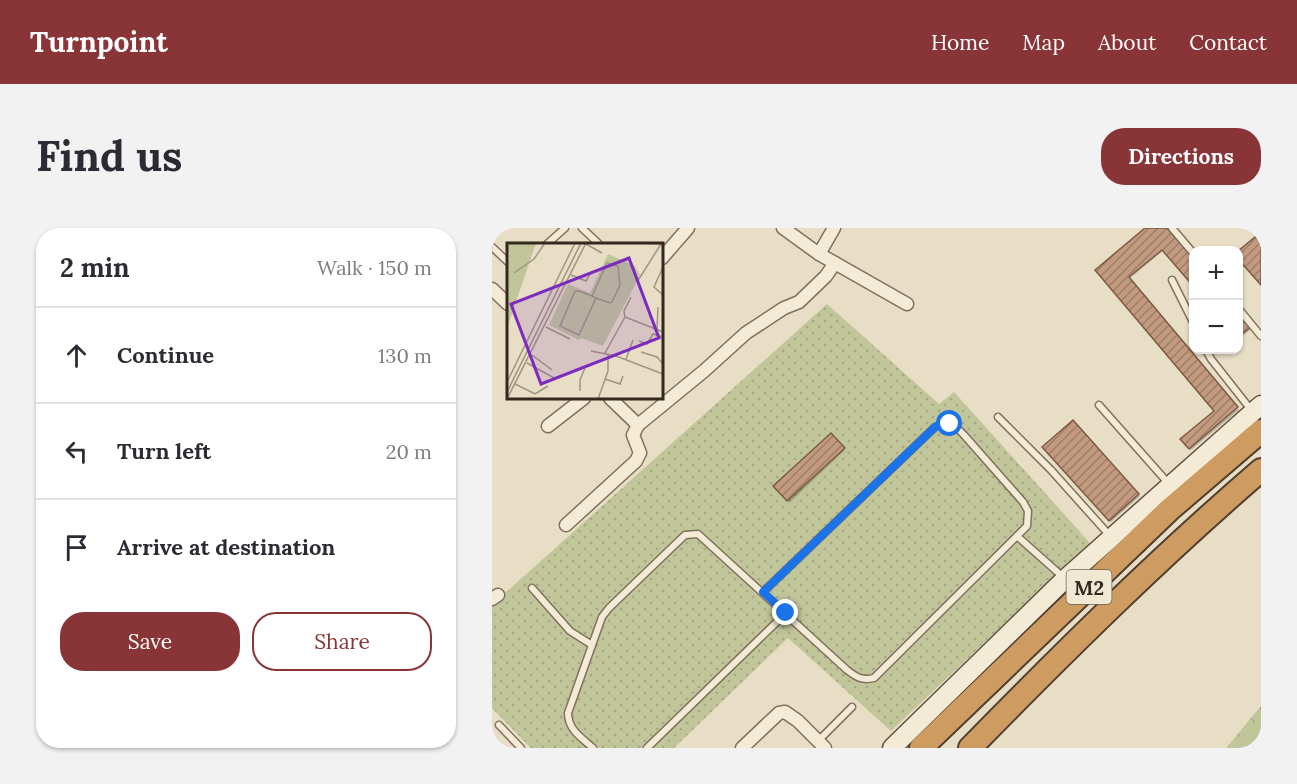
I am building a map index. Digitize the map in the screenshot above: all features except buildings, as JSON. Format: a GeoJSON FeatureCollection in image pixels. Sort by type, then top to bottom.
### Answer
{"type":"FeatureCollection","features":[{"type":"Feature","properties":{"kind":"highway","name":"M2"},"geometry":{"type":"LineString","coordinates":[[921,748],[1169,510],[1258,416]]}},
{"type":"Feature","properties":{"kind":"highway","name":"M2"},"geometry":{"type":"LineString","coordinates":[[969,748],[1102,615],[1189,533],[1261,470]]}},
{"type":"Feature","properties":{"kind":"main road"},"geometry":{"type":"LineString","coordinates":[[892,748],[1111,537],[1170,484],[1258,416]]}},
{"type":"Feature","properties":{"kind":"street"},"geometry":{"type":"LineString","coordinates":[[663,257],[688,228]]}},
{"type":"Feature","properties":{"kind":"street"},"geometry":{"type":"LineString","coordinates":[[783,228],[819,254],[907,304]]}},
{"type":"Feature","properties":{"kind":"street"},"geometry":{"type":"LineString","coordinates":[[819,254],[834,228]]}},
{"type":"Feature","properties":{"kind":"street"},"geometry":{"type":"LineString","coordinates":[[566,525],[636,461],[640,453],[633,435],[638,425],[746,333],[784,308],[799,302],[826,276],[835,263]]}},
{"type":"Feature","properties":{"kind":"street"},"geometry":{"type":"LineString","coordinates":[[492,288],[507,303]]}},
{"type":"Feature","properties":{"kind":"street"},"geometry":{"type":"LineString","coordinates":[[548,426],[583,399]]}},
{"type":"Feature","properties":{"kind":"street"},"geometry":{"type":"LineString","coordinates":[[611,399],[638,425]]}},
{"type":"Feature","properties":{"kind":"street"},"geometry":{"type":"LineString","coordinates":[[742,748],[779,713],[785,712],[792,715],[822,744]]}},
{"type":"Feature","properties":{"kind":"lane"},"geometry":{"type":"LineString","coordinates":[[548,243],[565,228]]}},
{"type":"Feature","properties":{"kind":"lane"},"geometry":{"type":"LineString","coordinates":[[582,228],[598,243]]}},
{"type":"Feature","properties":{"kind":"lane"},"geometry":{"type":"LineString","coordinates":[[1172,228],[1189,248]]}},
{"type":"Feature","properties":{"kind":"lane"},"geometry":{"type":"LineString","coordinates":[[492,247],[507,261]]}},
{"type":"Feature","properties":{"kind":"lane"},"geometry":{"type":"LineString","coordinates":[[1172,280],[1189,314]]}},
{"type":"Feature","properties":{"kind":"lane"},"geometry":{"type":"LineString","coordinates":[[1243,313],[1261,336]]}},
{"type":"Feature","properties":{"kind":"lane"},"geometry":{"type":"LineString","coordinates":[[1208,354],[1258,416]]}},
{"type":"Feature","properties":{"kind":"lane"},"geometry":{"type":"LineString","coordinates":[[1099,405],[1170,484]]}},
{"type":"Feature","properties":{"kind":"lane"},"geometry":{"type":"LineString","coordinates":[[998,417],[1051,470],[1111,537]]}},
{"type":"Feature","properties":{"kind":"lane"},"geometry":{"type":"LineString","coordinates":[[593,748],[571,728],[568,713],[602,617],[685,535],[698,534],[855,677],[866,680],[874,678],[1027,526],[1028,511],[1023,502],[957,427],[942,423],[935,427],[763,592]]}},
{"type":"Feature","properties":{"kind":"lane"},"geometry":{"type":"LineString","coordinates":[[1017,536],[1065,579]]}},
{"type":"Feature","properties":{"kind":"lane"},"geometry":{"type":"LineString","coordinates":[[532,588],[570,631],[592,645]]}},
{"type":"Feature","properties":{"kind":"lane"},"geometry":{"type":"LineString","coordinates":[[647,748],[786,613]]}},
{"type":"Feature","properties":{"kind":"lane"},"geometry":{"type":"LineString","coordinates":[[822,744],[852,707]]}},
{"type":"Feature","properties":{"kind":"lane"},"geometry":{"type":"LineString","coordinates":[[499,725],[521,748]]}},
{"type":"Feature","properties":{"kind":"green space"},"geometry":{"type":"Polygon","coordinates":[[[827,304],[939,404],[954,392],[1090,543],[891,731],[788,638],[674,748],[531,748],[492,708],[492,605],[827,304]]]}},
{"type":"Feature","properties":{"kind":"green space"},"geometry":{"type":"Polygon","coordinates":[[[1261,706],[1261,748],[1226,748],[1261,706]]]}},
{"type":"Feature","properties":{"kind":"route"},"geometry":{"type":"LineString","coordinates":[[786,613],[763,592],[935,427],[942,423],[950,424]]}}]}
